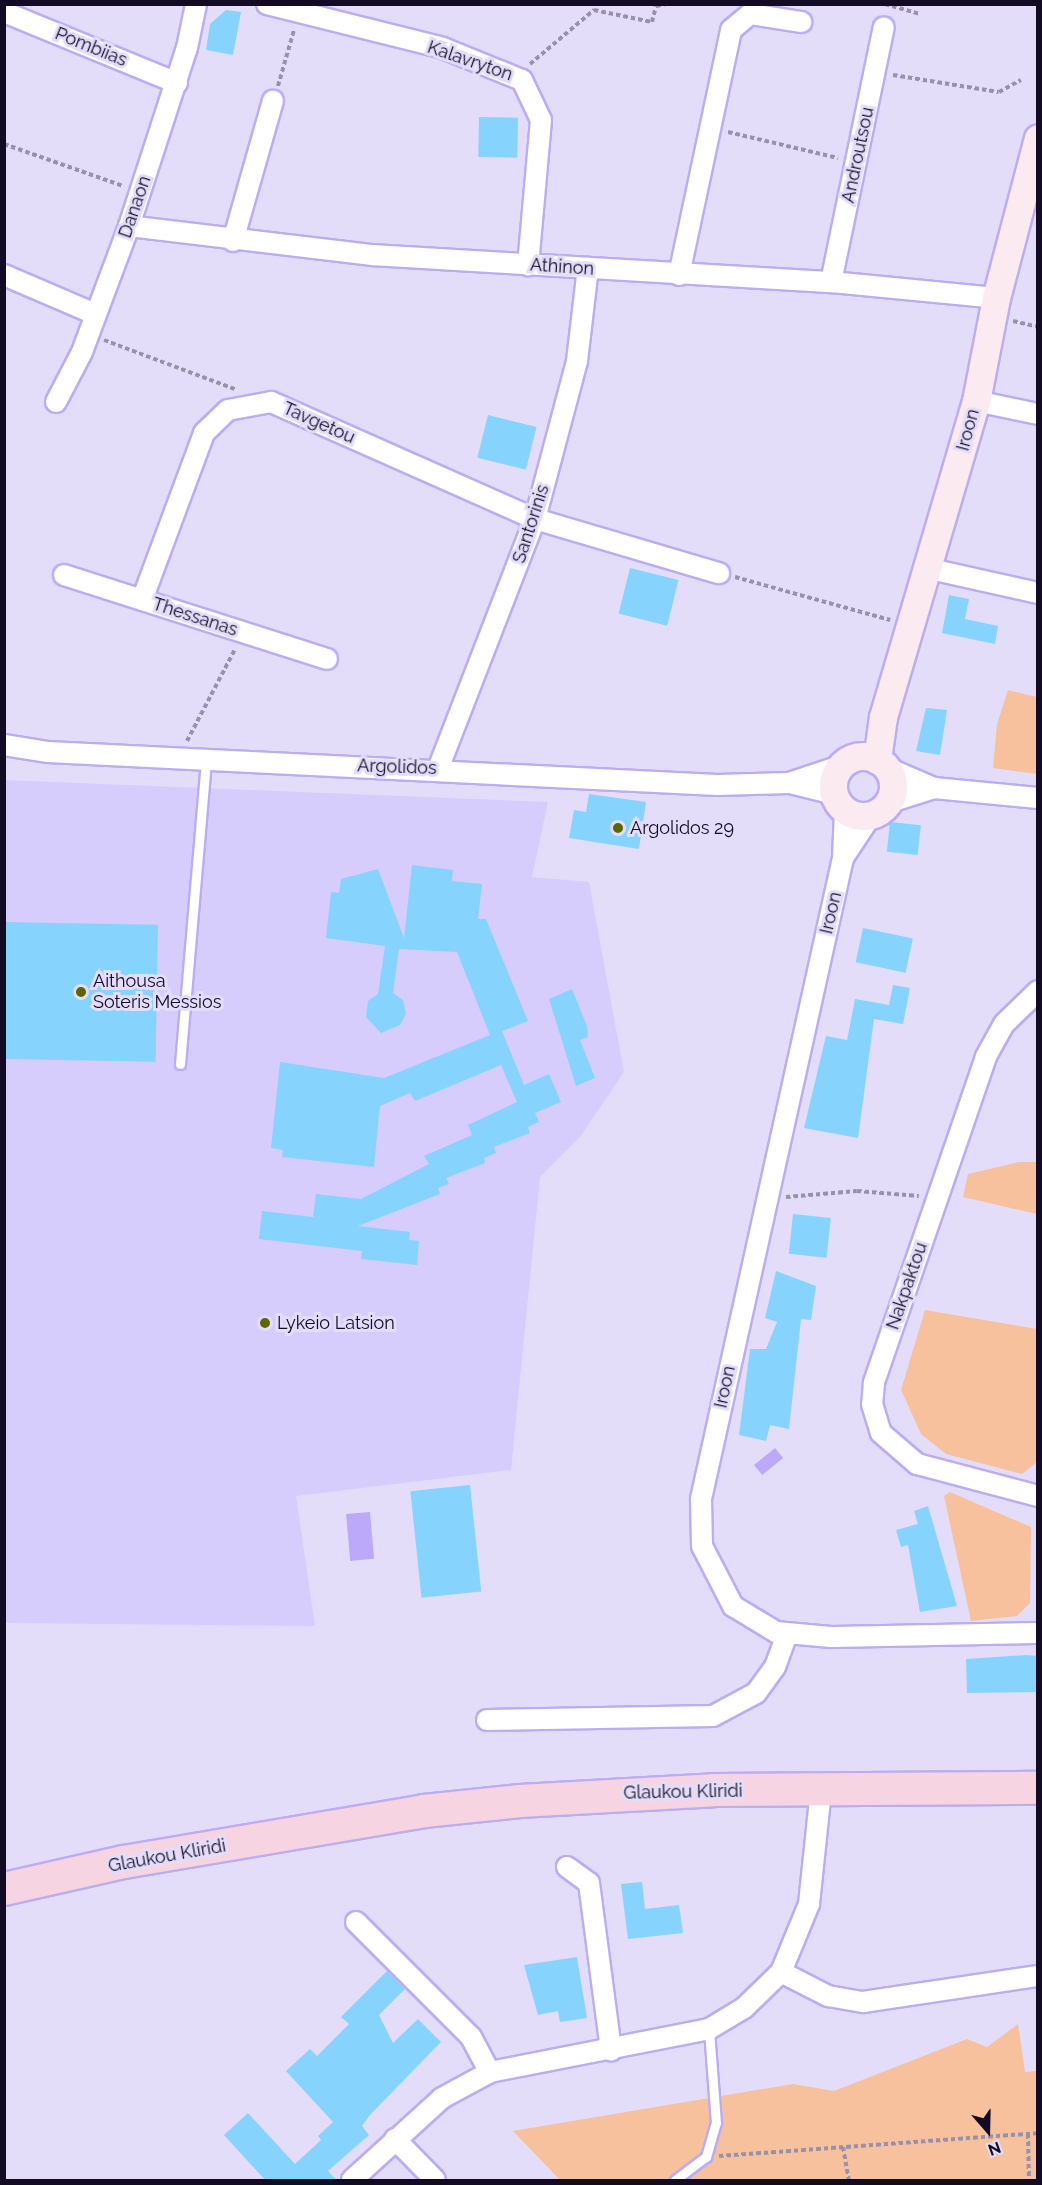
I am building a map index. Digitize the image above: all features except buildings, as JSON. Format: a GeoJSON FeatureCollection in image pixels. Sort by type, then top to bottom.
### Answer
{"type":"FeatureCollection","features":[{"type":"Feature","properties":{"kind":"main road","name":"Glaukou Kliridi"},"geometry":{"type":"LineString","coordinates":[[4,1889],[124,1862],[330,1828],[1038,1788]]}},
{"type":"Feature","properties":{"kind":"main road","name":"Glaukou Kliridi"},"geometry":{"type":"LineString","coordinates":[[821,1799],[1038,1806]]}},
{"type":"Feature","properties":{"kind":"street","name":"Danaon"},"geometry":{"type":"LineString","coordinates":[[56,402],[89,335],[129,226],[177,83],[196,4]]}},
{"type":"Feature","properties":{"kind":"street","name":"Kalavryton"},"geometry":{"type":"LineString","coordinates":[[267,4],[296,9],[443,48],[516,75],[536,98],[541,120],[528,265]]}},
{"type":"Feature","properties":{"kind":"street","name":"Pombiias"},"geometry":{"type":"LineString","coordinates":[[4,12],[177,83]]}},
{"type":"Feature","properties":{"kind":"street"},"geometry":{"type":"LineString","coordinates":[[679,275],[710,128],[736,21],[754,14],[801,22]]}},
{"type":"Feature","properties":{"kind":"street","name":"Androutsou"},"geometry":{"type":"LineString","coordinates":[[831,282],[884,27]]}},
{"type":"Feature","properties":{"kind":"street"},"geometry":{"type":"LineString","coordinates":[[233,242],[273,101]]}},
{"type":"Feature","properties":{"kind":"street","name":"Iroon"},"geometry":{"type":"LineString","coordinates":[[1038,138],[996,298],[976,401],[930,569],[883,717],[865,762],[839,802],[843,858],[765,1199],[701,1499],[700,1531],[723,1595],[753,1622],[787,1634],[1038,1632]]}},
{"type":"Feature","properties":{"kind":"street","name":"Athinon"},"geometry":{"type":"LineString","coordinates":[[129,226],[233,242],[528,265],[831,282],[996,298]]}},
{"type":"Feature","properties":{"kind":"street","name":"Santorinis"},"geometry":{"type":"LineString","coordinates":[[438,769],[535,519],[577,361],[588,268]]}},
{"type":"Feature","properties":{"kind":"street"},"geometry":{"type":"LineString","coordinates":[[4,275],[95,314]]}},
{"type":"Feature","properties":{"kind":"street"},"geometry":{"type":"LineString","coordinates":[[976,401],[1038,414]]}},
{"type":"Feature","properties":{"kind":"street","name":"Tavgetou"},"geometry":{"type":"LineString","coordinates":[[142,600],[204,433],[228,410],[271,402],[535,519],[719,573]]}},
{"type":"Feature","properties":{"kind":"street"},"geometry":{"type":"LineString","coordinates":[[930,569],[1038,593]]}},
{"type":"Feature","properties":{"kind":"street","name":"Thessanas"},"geometry":{"type":"LineString","coordinates":[[63,575],[327,659]]}},
{"type":"Feature","properties":{"kind":"street","name":"Argolidos"},"geometry":{"type":"LineString","coordinates":[[4,745],[179,758],[438,769],[670,783],[789,783],[865,762]]}},
{"type":"Feature","properties":{"kind":"street"},"geometry":{"type":"LineString","coordinates":[[865,762],[934,788],[1038,798]]}},
{"type":"Feature","properties":{"kind":"street"},"geometry":{"type":"LineString","coordinates":[[865,762],[892,784],[880,808]]}},
{"type":"Feature","properties":{"kind":"street","name":"Argolidos"},"geometry":{"type":"LineString","coordinates":[[789,783],[839,802]]}},
{"type":"Feature","properties":{"kind":"street"},"geometry":{"type":"LineString","coordinates":[[839,802],[880,808],[934,788]]}},
{"type":"Feature","properties":{"kind":"street","name":"Iroon"},"geometry":{"type":"LineString","coordinates":[[843,858],[880,808]]}},
{"type":"Feature","properties":{"kind":"street","name":"Nakpaktou"},"geometry":{"type":"LineString","coordinates":[[1038,991],[1016,1009],[991,1046],[874,1383],[876,1422],[893,1446],[917,1464],[1038,1496]]}},
{"type":"Feature","properties":{"kind":"street"},"geometry":{"type":"LineString","coordinates":[[487,1720],[712,1716],[756,1693],[775,1667],[787,1634]]}},
{"type":"Feature","properties":{"kind":"street"},"geometry":{"type":"LineString","coordinates":[[352,2181],[394,2139],[442,2098],[490,2072],[610,2051],[709,2029],[744,2008],[781,1972],[809,1904],[821,1799]]}},
{"type":"Feature","properties":{"kind":"street"},"geometry":{"type":"LineString","coordinates":[[567,1867],[589,1883],[610,2051]]}},
{"type":"Feature","properties":{"kind":"street"},"geometry":{"type":"LineString","coordinates":[[356,1922],[471,2037],[490,2072]]}},
{"type":"Feature","properties":{"kind":"street"},"geometry":{"type":"LineString","coordinates":[[781,1972],[828,1996],[863,2002],[1038,1976]]}},
{"type":"Feature","properties":{"kind":"street"},"geometry":{"type":"LineString","coordinates":[[394,2139],[435,2181]]}},
{"type":"Feature","properties":{"kind":"lane"},"geometry":{"type":"LineString","coordinates":[[180,1064],[206,759]]}},
{"type":"Feature","properties":{"kind":"lane"},"geometry":{"type":"LineString","coordinates":[[675,2181],[706,2157],[716,2123],[709,2029]]}},
{"type":"Feature","properties":{"kind":"path"},"geometry":{"type":"LineString","coordinates":[[516,75],[595,7],[652,22],[656,6],[666,4]]}},
{"type":"Feature","properties":{"kind":"path"},"geometry":{"type":"LineString","coordinates":[[885,4],[919,14]]}},
{"type":"Feature","properties":{"kind":"path"},"geometry":{"type":"LineString","coordinates":[[273,101],[296,9]]}},
{"type":"Feature","properties":{"kind":"path"},"geometry":{"type":"LineString","coordinates":[[874,72],[999,92],[1022,80]]}},
{"type":"Feature","properties":{"kind":"path"},"geometry":{"type":"LineString","coordinates":[[710,128],[856,162]]}},
{"type":"Feature","properties":{"kind":"path"},"geometry":{"type":"LineString","coordinates":[[4,144],[140,192]]}},
{"type":"Feature","properties":{"kind":"path"},"geometry":{"type":"LineString","coordinates":[[89,335],[271,402]]}},
{"type":"Feature","properties":{"kind":"path"},"geometry":{"type":"LineString","coordinates":[[719,573],[911,626]]}},
{"type":"Feature","properties":{"kind":"path"},"geometry":{"type":"LineString","coordinates":[[179,758],[243,632]]}},
{"type":"Feature","properties":{"kind":"path"},"geometry":{"type":"LineString","coordinates":[[765,1199],[857,1191],[937,1198]]}},
{"type":"Feature","properties":{"kind":"path"},"geometry":{"type":"LineString","coordinates":[[706,2157],[1038,2133]]}},
{"type":"Feature","properties":{"kind":"path"},"geometry":{"type":"LineString","coordinates":[[1028,2134],[1029,2181]]}},
{"type":"Feature","properties":{"kind":"path"},"geometry":{"type":"LineString","coordinates":[[843,2147],[849,2181]]}},
{"type":"Feature","properties":{"kind":"shaded area"},"geometry":{"type":"Polygon","coordinates":[[[1008,690],[1037,697],[1037,774],[993,768],[997,724],[1008,690]]]}},
{"type":"Feature","properties":{"kind":"shaded area","name":"Lykeio Latsion"},"geometry":{"type":"Polygon","coordinates":[[[5,780],[548,802],[532,877],[589,882],[624,1072],[580,1137],[540,1177],[511,1470],[296,1496],[315,1626],[5,1623],[5,780]]]}},
{"type":"Feature","properties":{"kind":"shaded area"},"geometry":{"type":"Polygon","coordinates":[[[1019,1162],[1037,1162],[1037,1214],[963,1197],[968,1174],[1019,1162]]]}},
{"type":"Feature","properties":{"kind":"shaded area"},"geometry":{"type":"Polygon","coordinates":[[[925,1310],[1037,1329],[1037,1462],[1022,1474],[946,1454],[921,1434],[901,1390],[925,1310]]]}},
{"type":"Feature","properties":{"kind":"shaded area"},"geometry":{"type":"Polygon","coordinates":[[[775,1448],[783,1458],[762,1475],[754,1465],[775,1448]]]}},
{"type":"Feature","properties":{"kind":"shaded area"},"geometry":{"type":"Polygon","coordinates":[[[950,1492],[1031,1527],[1030,1603],[1017,1616],[971,1621],[944,1496],[950,1492]]]}},
{"type":"Feature","properties":{"kind":"shaded area"},"geometry":{"type":"Polygon","coordinates":[[[370,1512],[374,1559],[350,1561],[346,1514],[370,1512]]]}},
{"type":"Feature","properties":{"kind":"shaded area"},"geometry":{"type":"Polygon","coordinates":[[[1018,2024],[1025,2072],[1037,2071],[1037,2180],[560,2180],[513,2131],[793,2084],[834,2091],[967,2039],[987,2047],[1018,2024]]]}},
{"type":"Feature","properties":{"kind":"place","name":"Argolidos 29"},"geometry":{"type":"Point","coordinates":[618,828]}},
{"type":"Feature","properties":{"kind":"place","name":"Aithousa Soteris Messios"},"geometry":{"type":"Point","coordinates":[81,992]}},
{"type":"Feature","properties":{"kind":"place","name":"Lykeio Latsion"},"geometry":{"type":"Point","coordinates":[265,1323]}}]}
